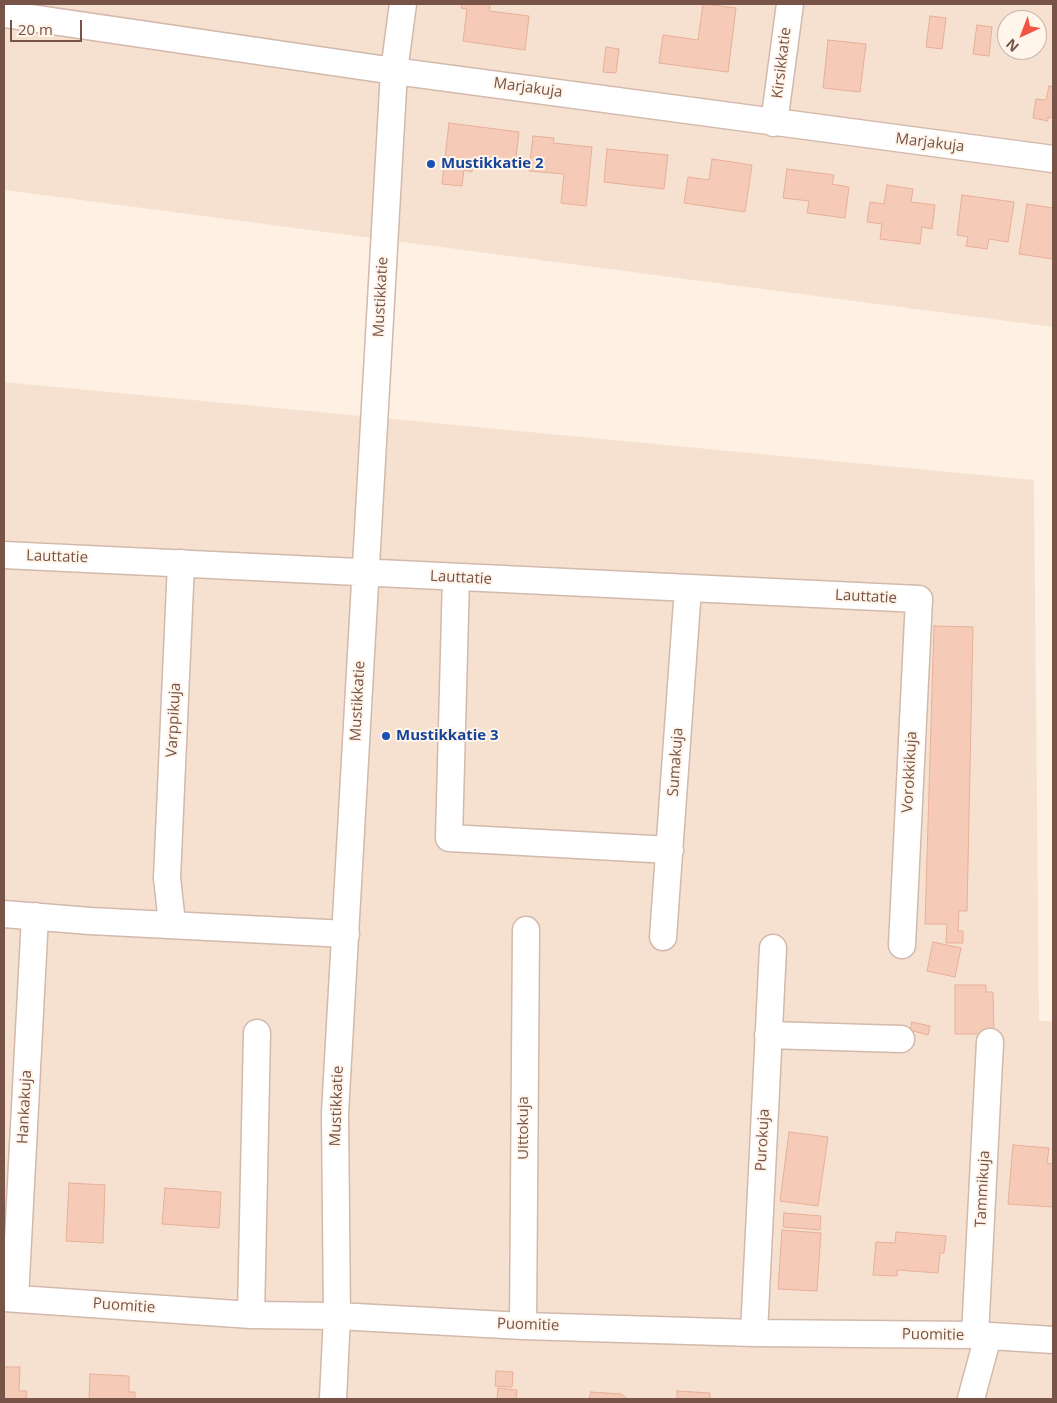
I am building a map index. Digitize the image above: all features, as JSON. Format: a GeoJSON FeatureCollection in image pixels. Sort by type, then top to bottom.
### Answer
{"type":"FeatureCollection","features":[{"type":"Feature","properties":{"kind":"street","name":"Mustikkatie"},"geometry":{"type":"LineString","coordinates":[[333,1399],[337,1316],[335,1113],[394,71],[403,4]]}},
{"type":"Feature","properties":{"kind":"street","name":"Kirsikkatie"},"geometry":{"type":"LineString","coordinates":[[774,123],[790,4]]}},
{"type":"Feature","properties":{"kind":"street","name":"Marjakuja"},"geometry":{"type":"LineString","coordinates":[[4,14],[394,71],[429,74],[774,123],[1053,159]]}},
{"type":"Feature","properties":{"kind":"street","name":"Lauttatie"},"geometry":{"type":"LineString","coordinates":[[4,555],[181,562],[456,578],[919,599]]}},
{"type":"Feature","properties":{"kind":"street","name":"Varppikuja"},"geometry":{"type":"LineString","coordinates":[[172,924],[167,878],[181,562]]}},
{"type":"Feature","properties":{"kind":"street"},"geometry":{"type":"LineString","coordinates":[[456,578],[449,838],[670,850]]}},
{"type":"Feature","properties":{"kind":"street","name":"Sumakuja"},"geometry":{"type":"LineString","coordinates":[[663,937],[688,588]]}},
{"type":"Feature","properties":{"kind":"street","name":"Vorokkikuja"},"geometry":{"type":"LineString","coordinates":[[902,945],[919,599]]}},
{"type":"Feature","properties":{"kind":"street"},"geometry":{"type":"LineString","coordinates":[[4,914],[90,921],[346,934]]}},
{"type":"Feature","properties":{"kind":"street","name":"Hankakuja"},"geometry":{"type":"LineString","coordinates":[[9,1298],[35,916]]}},
{"type":"Feature","properties":{"kind":"street","name":"Uittokuja"},"geometry":{"type":"LineString","coordinates":[[523,1326],[526,930]]}},
{"type":"Feature","properties":{"kind":"street","name":"Purokuja"},"geometry":{"type":"LineString","coordinates":[[754,1332],[773,948]]}},
{"type":"Feature","properties":{"kind":"street"},"geometry":{"type":"LineString","coordinates":[[251,1315],[257,1032]]}},
{"type":"Feature","properties":{"kind":"street"},"geometry":{"type":"LineString","coordinates":[[768,1034],[901,1039]]}},
{"type":"Feature","properties":{"kind":"street","name":"Tammikuja"},"geometry":{"type":"LineString","coordinates":[[971,1399],[982,1335],[990,1042]]}},
{"type":"Feature","properties":{"kind":"street","name":"Puomitie"},"geometry":{"type":"LineString","coordinates":[[9,1298],[251,1315],[337,1316],[523,1326],[982,1335],[1053,1340]]}},
{"type":"Feature","properties":{"kind":"shaded area"},"geometry":{"type":"Polygon","coordinates":[[[4,4],[1053,4],[1053,327],[4,190],[4,4]]]}},
{"type":"Feature","properties":{"kind":"shaded area"},"geometry":{"type":"Polygon","coordinates":[[[4,382],[1034,480],[1039,1021],[1053,1021],[1053,1399],[4,1399],[4,382]]]}},
{"type":"Feature","properties":{"kind":"building"},"geometry":{"type":"Polygon","coordinates":[[[462,4],[490,4],[489,11],[529,16],[525,50],[463,41],[467,9],[461,8],[462,4]]]}},
{"type":"Feature","properties":{"kind":"building"},"geometry":{"type":"Polygon","coordinates":[[[703,4],[736,8],[728,72],[659,63],[663,35],[698,40],[703,4]]]}},
{"type":"Feature","properties":{"kind":"building"},"geometry":{"type":"Polygon","coordinates":[[[930,16],[946,18],[942,49],[926,47],[930,16]]]}},
{"type":"Feature","properties":{"kind":"building"},"geometry":{"type":"Polygon","coordinates":[[[977,25],[992,27],[989,56],[973,54],[977,25]]]}},
{"type":"Feature","properties":{"kind":"building"},"geometry":{"type":"Polygon","coordinates":[[[828,40],[866,44],[860,92],[823,88],[828,40]]]}},
{"type":"Feature","properties":{"kind":"building"},"geometry":{"type":"Polygon","coordinates":[[[606,47],[619,49],[616,73],[603,72],[606,47]]]}},
{"type":"Feature","properties":{"kind":"building"},"geometry":{"type":"Polygon","coordinates":[[[1049,86],[1053,87],[1053,118],[1048,117],[1048,121],[1033,118],[1036,99],[1046,100],[1049,86]]]}},
{"type":"Feature","properties":{"kind":"building"},"geometry":{"type":"Polygon","coordinates":[[[449,123],[519,132],[515,166],[473,160],[472,172],[464,170],[462,186],[442,184],[449,123]]]}},
{"type":"Feature","properties":{"kind":"building"},"geometry":{"type":"Polygon","coordinates":[[[533,136],[554,138],[553,143],[592,147],[586,206],[561,203],[564,174],[529,171],[533,136]]]}},
{"type":"Feature","properties":{"kind":"building"},"geometry":{"type":"Polygon","coordinates":[[[607,149],[668,155],[664,189],[604,182],[607,149]]]}},
{"type":"Feature","properties":{"kind":"building"},"geometry":{"type":"Polygon","coordinates":[[[712,159],[752,165],[745,212],[684,203],[688,177],[709,180],[712,159]]]}},
{"type":"Feature","properties":{"kind":"building"},"geometry":{"type":"Polygon","coordinates":[[[787,169],[834,175],[832,184],[849,187],[845,218],[807,213],[809,201],[783,198],[787,169]]]}},
{"type":"Feature","properties":{"kind":"building"},"geometry":{"type":"Polygon","coordinates":[[[887,185],[913,189],[911,202],[935,205],[932,229],[922,227],[920,244],[880,239],[882,224],[867,222],[870,202],[884,204],[887,185]]]}},
{"type":"Feature","properties":{"kind":"building"},"geometry":{"type":"Polygon","coordinates":[[[962,195],[1014,202],[1008,242],[989,239],[987,249],[966,246],[968,237],[957,235],[962,195]]]}},
{"type":"Feature","properties":{"kind":"building"},"geometry":{"type":"Polygon","coordinates":[[[1027,204],[1053,208],[1053,259],[1019,254],[1027,204]]]}},
{"type":"Feature","properties":{"kind":"building"},"geometry":{"type":"Polygon","coordinates":[[[934,626],[973,627],[967,911],[959,911],[958,931],[963,931],[963,943],[946,943],[947,924],[925,924],[934,626]]]}},
{"type":"Feature","properties":{"kind":"building"},"geometry":{"type":"Polygon","coordinates":[[[933,942],[961,948],[955,977],[927,971],[933,942]]]}},
{"type":"Feature","properties":{"kind":"building"},"geometry":{"type":"Polygon","coordinates":[[[955,985],[986,985],[986,992],[993,992],[994,1034],[955,1034],[955,985]]]}},
{"type":"Feature","properties":{"kind":"building"},"geometry":{"type":"Polygon","coordinates":[[[912,1022],[930,1026],[928,1035],[910,1030],[912,1022]]]}},
{"type":"Feature","properties":{"kind":"building"},"geometry":{"type":"Polygon","coordinates":[[[789,1132],[828,1137],[818,1206],[780,1201],[789,1132]]]}},
{"type":"Feature","properties":{"kind":"building"},"geometry":{"type":"Polygon","coordinates":[[[1013,1145],[1049,1148],[1047,1163],[1053,1164],[1053,1207],[1008,1204],[1013,1145]]]}},
{"type":"Feature","properties":{"kind":"building"},"geometry":{"type":"Polygon","coordinates":[[[69,1183],[105,1185],[103,1243],[66,1241],[69,1183]]]}},
{"type":"Feature","properties":{"kind":"building"},"geometry":{"type":"Polygon","coordinates":[[[165,1188],[221,1192],[219,1228],[162,1224],[165,1188]]]}},
{"type":"Feature","properties":{"kind":"building"},"geometry":{"type":"Polygon","coordinates":[[[784,1213],[821,1216],[820,1230],[783,1227],[784,1213]]]}},
{"type":"Feature","properties":{"kind":"building"},"geometry":{"type":"Polygon","coordinates":[[[782,1230],[821,1233],[817,1291],[778,1289],[782,1230]]]}},
{"type":"Feature","properties":{"kind":"building"},"geometry":{"type":"Polygon","coordinates":[[[896,1232],[946,1236],[944,1253],[940,1253],[938,1273],[897,1270],[897,1276],[873,1275],[876,1242],[895,1243],[896,1232]]]}},
{"type":"Feature","properties":{"kind":"building"},"geometry":{"type":"Polygon","coordinates":[[[4,1367],[20,1367],[19,1391],[27,1391],[26,1399],[4,1399],[4,1367]]]}},
{"type":"Feature","properties":{"kind":"building"},"geometry":{"type":"Polygon","coordinates":[[[496,1371],[513,1372],[512,1387],[495,1386],[496,1371]]]}},
{"type":"Feature","properties":{"kind":"building"},"geometry":{"type":"Polygon","coordinates":[[[90,1374],[129,1376],[129,1392],[135,1392],[135,1399],[89,1399],[90,1374]]]}},
{"type":"Feature","properties":{"kind":"building"},"geometry":{"type":"Polygon","coordinates":[[[498,1388],[517,1390],[516,1399],[497,1399],[498,1388]]]}},
{"type":"Feature","properties":{"kind":"building"},"geometry":{"type":"Polygon","coordinates":[[[677,1391],[710,1393],[710,1399],[677,1399],[677,1391]]]}},
{"type":"Feature","properties":{"kind":"building"},"geometry":{"type":"Polygon","coordinates":[[[591,1392],[621,1394],[628,1399],[589,1399],[591,1392]]]}},
{"type":"Feature","properties":{"kind":"place","name":"Mustikkatie 2"},"geometry":{"type":"Point","coordinates":[431,164]}},
{"type":"Feature","properties":{"kind":"place","name":"Mustikkatie 3"},"geometry":{"type":"Point","coordinates":[386,736]}}]}
